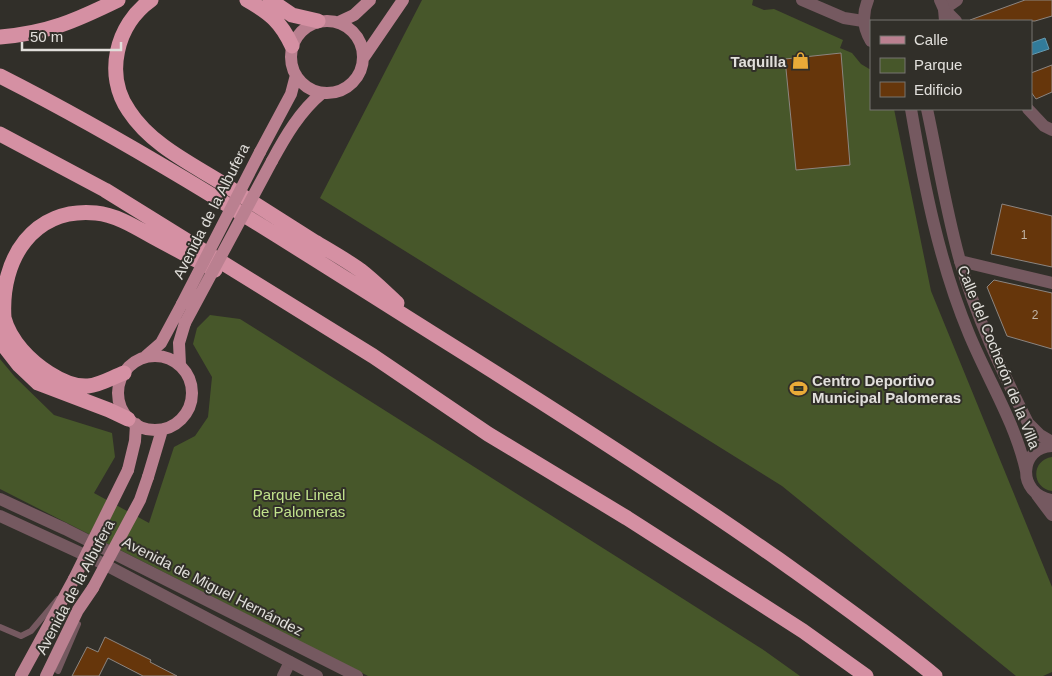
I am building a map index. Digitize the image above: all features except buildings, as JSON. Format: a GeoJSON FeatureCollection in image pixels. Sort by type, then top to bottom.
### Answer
{"type":"FeatureCollection","features":[{"type":"Feature","properties":{"kind":"highway"},"geometry":{"type":"LineString","coordinates":[[0,37],[49,30],[76,20],[118,0]]}},
{"type":"Feature","properties":{"kind":"highway"},"geometry":{"type":"LineString","coordinates":[[151,0],[130,20],[118,49],[116,64],[117,81],[121,94],[128,110],[140,126],[182,159],[360,270],[432,334]]}},
{"type":"Feature","properties":{"kind":"highway"},"geometry":{"type":"LineString","coordinates":[[247,0],[267,12],[280,23],[292,46]]}},
{"type":"Feature","properties":{"kind":"highway"},"geometry":{"type":"LineString","coordinates":[[270,0],[292,15],[318,21]]}},
{"type":"Feature","properties":{"kind":"highway"},"geometry":{"type":"LineString","coordinates":[[0,76],[114,136],[201,187],[585,430],[704,508],[823,591],[935,676]]}},
{"type":"Feature","properties":{"kind":"highway"},"geometry":{"type":"LineString","coordinates":[[0,134],[105,190],[373,356],[488,434],[627,518],[795,626],[866,676]]}},
{"type":"Feature","properties":{"kind":"highway"},"geometry":{"type":"LineString","coordinates":[[124,373],[88,386],[72,384],[39,367],[16,343],[5,320],[1,302],[2,279],[11,255],[22,239],[38,225],[71,212],[97,213],[115,218],[373,356]]}},
{"type":"Feature","properties":{"kind":"highway"},"geometry":{"type":"LineString","coordinates":[[0,337],[18,365],[38,383],[109,410],[132,422]]}},
{"type":"Feature","properties":{"kind":"main road"},"geometry":{"type":"LineString","coordinates":[[340,22],[354,15],[370,0]]}},
{"type":"Feature","properties":{"kind":"main road"},"geometry":{"type":"LineString","coordinates":[[364,57],[403,0]]}},
{"type":"Feature","properties":{"kind":"main road"},"geometry":{"type":"LineString","coordinates":[[318,21],[340,22],[350,28],[362,46],[363,68],[358,77],[351,85],[332,93],[322,93],[307,87],[296,75],[291,61],[292,46],[296,37],[302,30],[318,21]]}},
{"type":"Feature","properties":{"kind":"main road","name":"Avenida de la Albufera"},"geometry":{"type":"LineString","coordinates":[[146,356],[161,343],[182,304],[291,94],[296,75]]}},
{"type":"Feature","properties":{"kind":"main road","name":"Avenida de la Albufera"},"geometry":{"type":"LineString","coordinates":[[180,365],[178,343],[185,323],[285,136],[310,102],[322,93]]}},
{"type":"Feature","properties":{"kind":"main road"},"geometry":{"type":"LineString","coordinates":[[146,356],[165,357],[180,365],[191,383],[192,395],[189,406],[182,418],[162,430],[145,430],[132,422],[122,411],[118,401],[117,391],[124,373],[137,360],[146,356]]}},
{"type":"Feature","properties":{"kind":"main road","name":"Avenida de la Albufera"},"geometry":{"type":"LineString","coordinates":[[21,676],[74,579],[128,470],[134,448],[132,422]]}},
{"type":"Feature","properties":{"kind":"main road","name":"Avenida de la Albufera"},"geometry":{"type":"LineString","coordinates":[[52,674],[78,610],[93,588],[140,500],[162,430]]}},
{"type":"Feature","properties":{"kind":"street"},"geometry":{"type":"LineString","coordinates":[[802,0],[844,18],[864,20]]}},
{"type":"Feature","properties":{"kind":"street"},"geometry":{"type":"LineString","coordinates":[[868,0],[865,7],[864,20],[866,33],[870,39]]}},
{"type":"Feature","properties":{"kind":"street"},"geometry":{"type":"LineString","coordinates":[[955,20],[943,10],[957,0]]}},
{"type":"Feature","properties":{"kind":"street","name":"Calle del Cocherón de la Villa"},"geometry":{"type":"LineString","coordinates":[[911,110],[931,212],[948,280],[969,334],[1018,441],[1027,480],[1037,495]]}},
{"type":"Feature","properties":{"kind":"street","name":"Calle del Cocherón de la Villa"},"geometry":{"type":"LineString","coordinates":[[927,110],[947,209],[960,261],[980,318],[1018,403],[1034,430],[1052,444]]}},
{"type":"Feature","properties":{"kind":"street"},"geometry":{"type":"LineString","coordinates":[[1029,110],[1044,126],[1052,130]]}},
{"type":"Feature","properties":{"kind":"street"},"geometry":{"type":"LineString","coordinates":[[960,261],[1052,283]]}},
{"type":"Feature","properties":{"kind":"street"},"geometry":{"type":"LineString","coordinates":[[1026,471],[1028,462],[1033,454],[1052,444]]}},
{"type":"Feature","properties":{"kind":"street"},"geometry":{"type":"LineString","coordinates":[[1037,495],[1052,500]]}},
{"type":"Feature","properties":{"kind":"street"},"geometry":{"type":"LineString","coordinates":[[1037,495],[1052,515]]}},
{"type":"Feature","properties":{"kind":"street","name":"Avenida de Miguel Hernández"},"geometry":{"type":"LineString","coordinates":[[0,498],[357,676]]}},
{"type":"Feature","properties":{"kind":"street","name":"Avenida de Miguel Hernández"},"geometry":{"type":"LineString","coordinates":[[0,516],[100,562],[317,676]]}},
{"type":"Feature","properties":{"kind":"street"},"geometry":{"type":"LineString","coordinates":[[283,676],[290,662]]}},
{"type":"Feature","properties":{"kind":"lane"},"geometry":{"type":"LineString","coordinates":[[0,627],[21,636],[31,631],[74,579]]}},
{"type":"Feature","properties":{"kind":"green space","name":"Centro Deportivo Municipal Palomeras"},"geometry":{"type":"Polygon","coordinates":[[[422,0],[753,0],[752,5],[764,10],[774,9],[843,40],[840,48],[852,53],[861,64],[870,69],[870,110],[894,110],[931,291],[1052,587],[1052,672],[1043,676],[1016,676],[782,486],[320,198],[422,0]]]}},
{"type":"Feature","properties":{"kind":"green space","name":"Parque Lineal de Palomeras"},"geometry":{"type":"Polygon","coordinates":[[[210,315],[240,319],[765,651],[800,676],[368,676],[0,489],[0,359],[15,377],[54,415],[112,433],[115,457],[94,493],[149,523],[174,447],[195,436],[208,417],[212,377],[193,344],[197,328],[210,315]]]}},
{"type":"Feature","properties":{"kind":"green space"},"geometry":{"type":"Polygon","coordinates":[[[1052,457],[1052,491],[1040,485],[1036,474],[1040,463],[1052,457]]]}},
{"type":"Feature","properties":{"kind":"water"},"geometry":{"type":"Polygon","coordinates":[[[1045,38],[1049,49],[1032,55],[1032,43],[1045,38]]]}},
{"type":"Feature","properties":{"kind":"place","name":"Taquilla"},"geometry":{"type":"Point","coordinates":[800,61]}},
{"type":"Feature","properties":{"kind":"place","name":"Centro Deportivo Municipal Palomeras"},"geometry":{"type":"Point","coordinates":[798,389]}}]}
